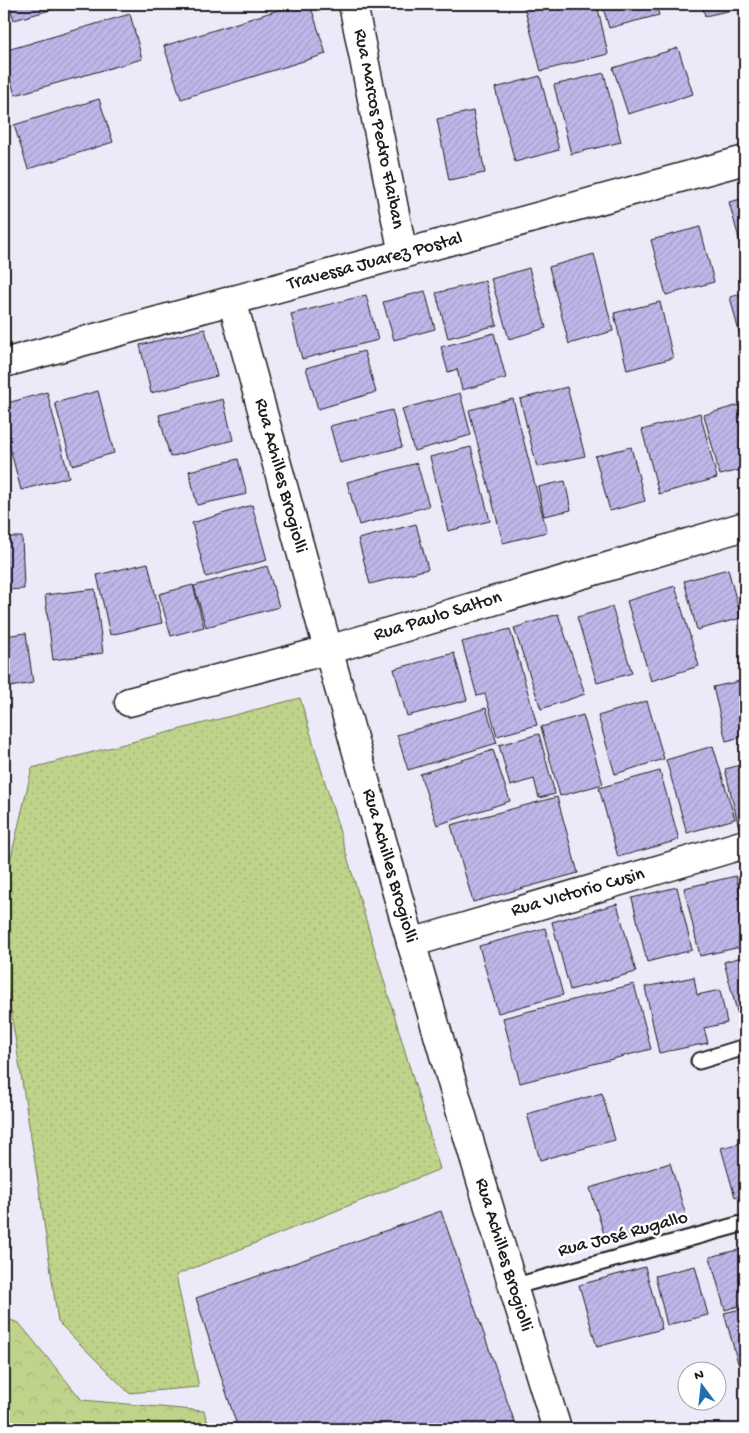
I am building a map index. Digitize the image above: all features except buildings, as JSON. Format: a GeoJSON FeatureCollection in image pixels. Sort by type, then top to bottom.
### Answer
{"type":"FeatureCollection","features":[{"type":"Feature","properties":{"kind":"street","name":"Rua Marcos Pedro Flaiban"},"geometry":{"type":"LineString","coordinates":[[352,4],[403,254]]}},
{"type":"Feature","properties":{"kind":"street","name":"Travessa Juarez Postal"},"geometry":{"type":"LineString","coordinates":[[4,358],[232,300],[745,160]]}},
{"type":"Feature","properties":{"kind":"street","name":"Rua Achilles Brogiolli"},"geometry":{"type":"LineString","coordinates":[[232,300],[328,650],[411,942],[512,1287],[556,1429]]}},
{"type":"Feature","properties":{"kind":"street","name":"Rua Paulo Salton"},"geometry":{"type":"LineString","coordinates":[[129,702],[328,650],[745,526]]}},
{"type":"Feature","properties":{"kind":"street","name":"Rua VIctorio Cusin"},"geometry":{"type":"LineString","coordinates":[[411,942],[745,844]]}},
{"type":"Feature","properties":{"kind":"lane"},"geometry":{"type":"LineString","coordinates":[[699,1061],[745,1046]]}},
{"type":"Feature","properties":{"kind":"lane","name":"Rua José Rugallo"},"geometry":{"type":"LineString","coordinates":[[512,1287],[745,1223]]}},
{"type":"Feature","properties":{"kind":"green space"},"geometry":{"type":"Polygon","coordinates":[[[300,698],[440,1169],[176,1275],[199,1387],[129,1393],[58,1322],[4,968],[4,887],[32,768],[300,698]]]}},
{"type":"Feature","properties":{"kind":"green space"},"geometry":{"type":"Polygon","coordinates":[[[4,1318],[19,1323],[82,1400],[204,1411],[210,1429],[4,1429],[4,1318]]]}}]}
